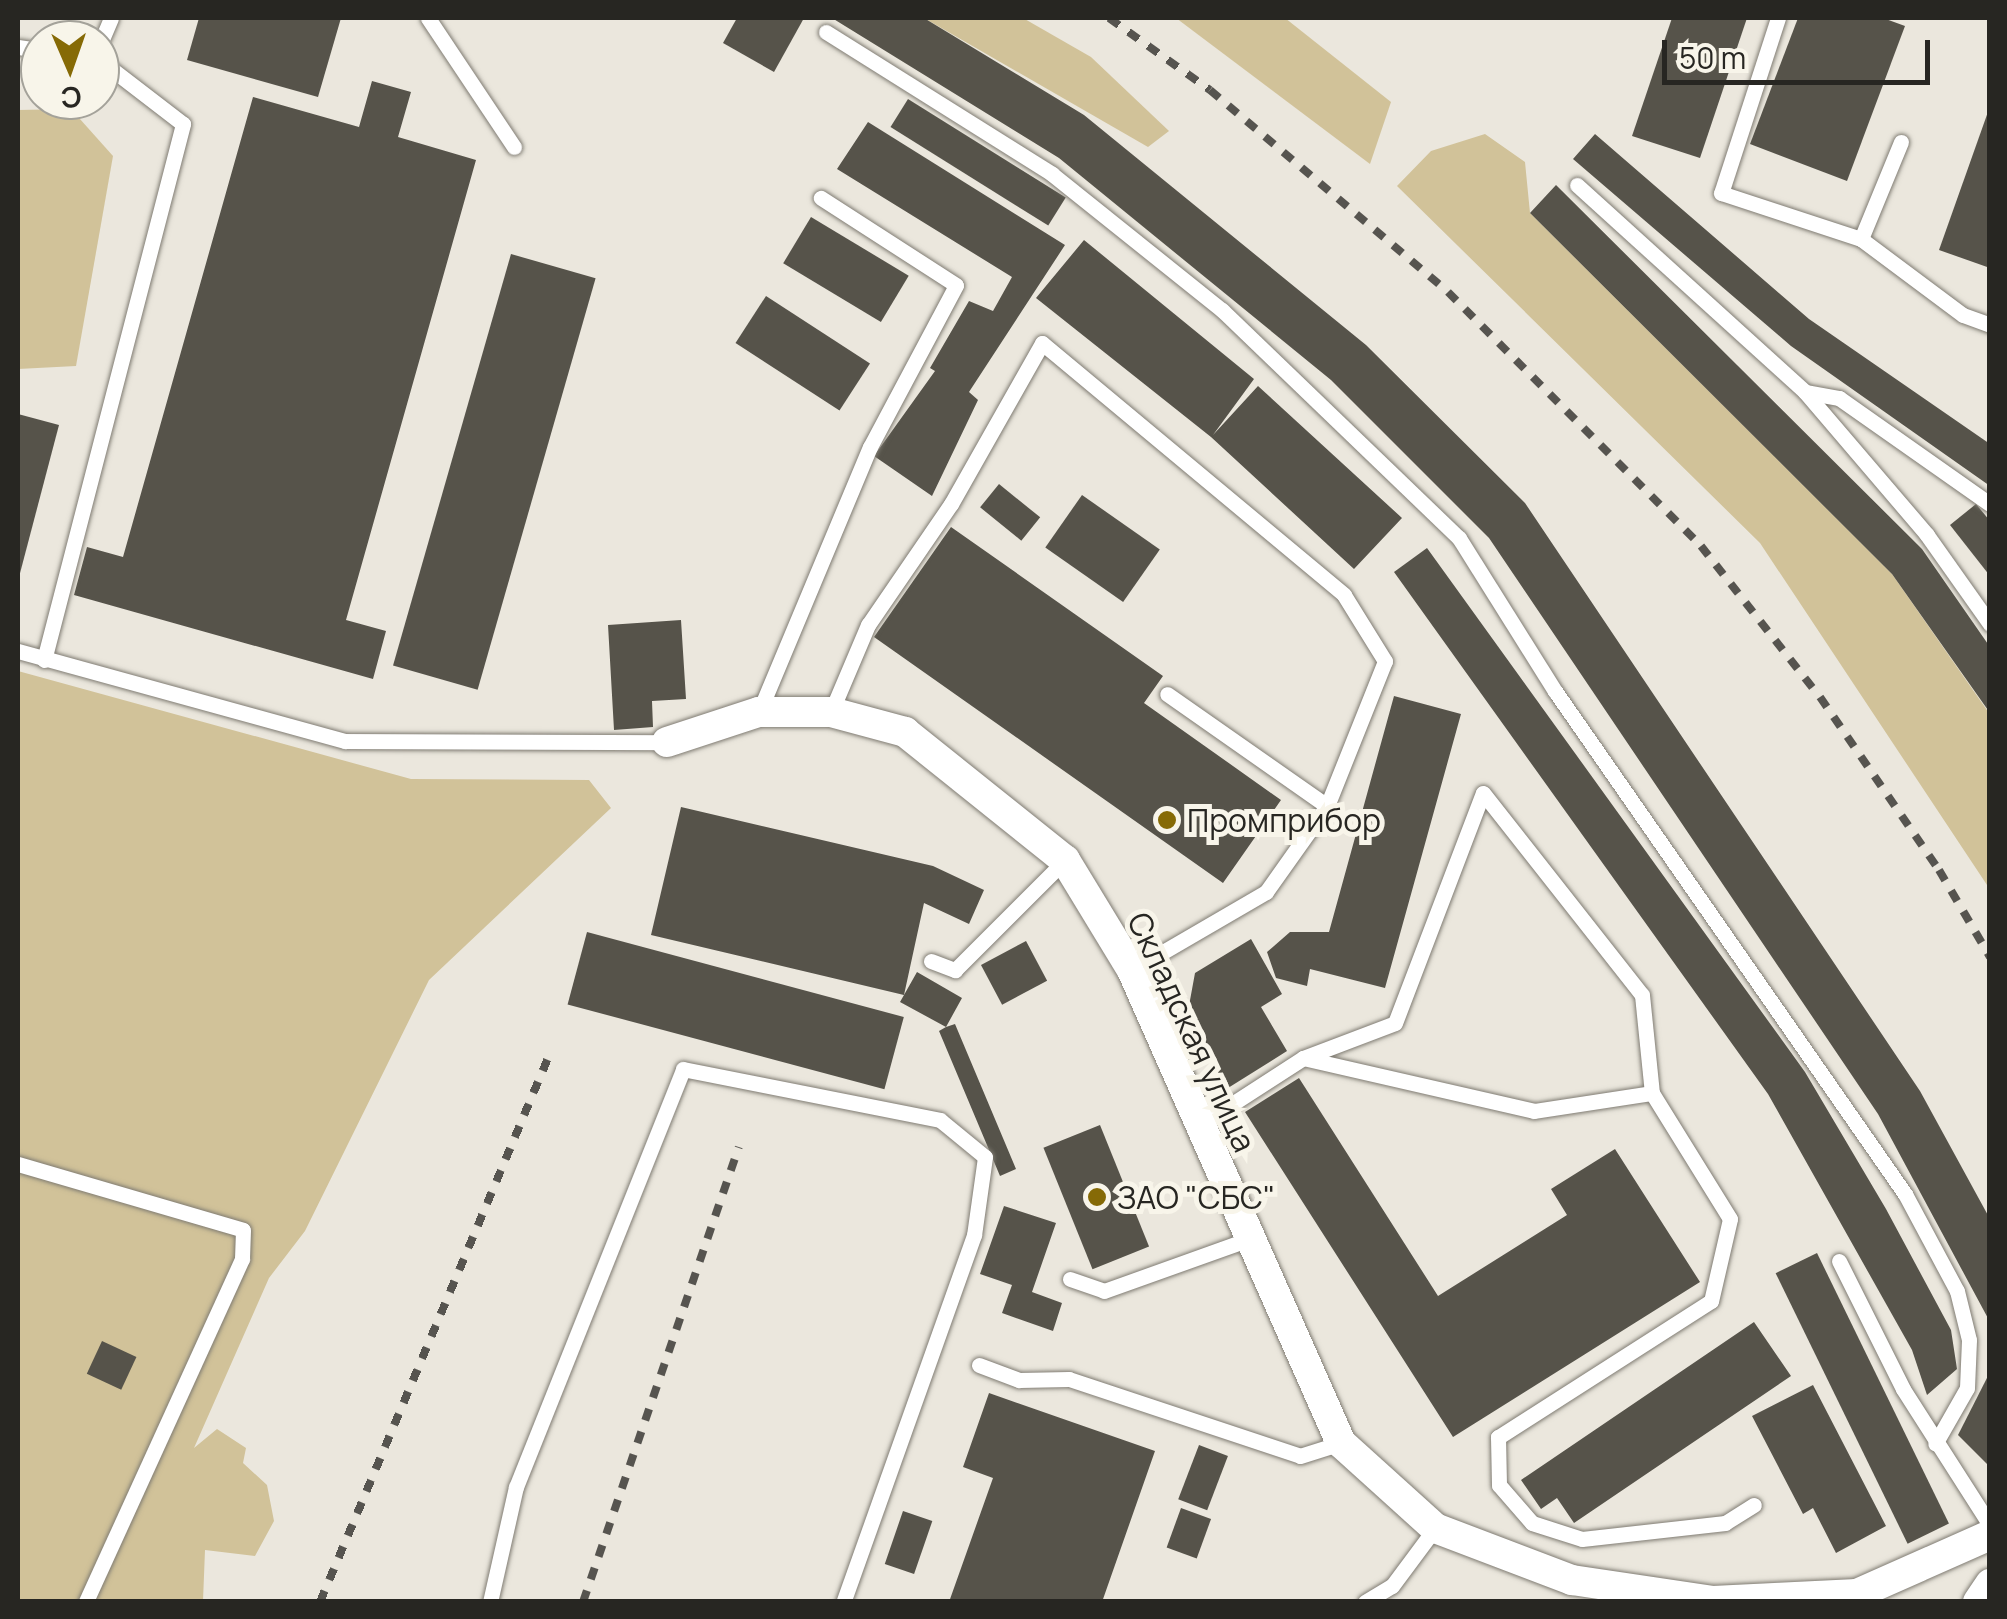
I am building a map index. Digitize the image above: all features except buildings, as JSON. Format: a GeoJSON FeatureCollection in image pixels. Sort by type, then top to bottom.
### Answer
{"type":"FeatureCollection","features":[{"type":"Feature","properties":{"kind":"street","name":"Складская улица"},"geometry":{"type":"LineString","coordinates":[[667,742],[759,712],[832,712],[905,732],[1065,860],[1132,970],[1342,1443],[1435,1528],[1572,1580],[1713,1601],[1857,1594],[1990,1535]]}},
{"type":"Feature","properties":{"kind":"street"},"geometry":{"type":"LineString","coordinates":[[1978,1602],[1990,1584]]}},
{"type":"Feature","properties":{"kind":"lane"},"geometry":{"type":"LineString","coordinates":[[428,18],[514,147]]}},
{"type":"Feature","properties":{"kind":"lane"},"geometry":{"type":"LineString","coordinates":[[1778,18],[1721,193],[1861,239],[1963,315],[1990,326]]}},
{"type":"Feature","properties":{"kind":"lane"},"geometry":{"type":"LineString","coordinates":[[826,32],[1052,174],[1145,248],[1222,310],[1458,538],[1555,691],[1905,1194],[1957,1291],[1969,1340],[1966,1388],[1935,1444]]}},
{"type":"Feature","properties":{"kind":"lane"},"geometry":{"type":"LineString","coordinates":[[44,660],[184,124],[120,75]]}},
{"type":"Feature","properties":{"kind":"lane"},"geometry":{"type":"LineString","coordinates":[[1861,239],[1900,142]]}},
{"type":"Feature","properties":{"kind":"lane"},"geometry":{"type":"LineString","coordinates":[[1577,186],[1805,392],[1927,535],[1990,624]]}},
{"type":"Feature","properties":{"kind":"lane"},"geometry":{"type":"LineString","coordinates":[[759,712],[870,447],[956,285],[822,198]]}},
{"type":"Feature","properties":{"kind":"lane"},"geometry":{"type":"LineString","coordinates":[[832,712],[868,626],[951,504],[1042,343],[1344,594],[1386,661],[1327,806],[1266,892],[1132,970]]}},
{"type":"Feature","properties":{"kind":"lane"},"geometry":{"type":"LineString","coordinates":[[1805,392],[1838,398],[1990,504]]}},
{"type":"Feature","properties":{"kind":"lane"},"geometry":{"type":"LineString","coordinates":[[18,651],[345,741],[667,742]]}},
{"type":"Feature","properties":{"kind":"lane"},"geometry":{"type":"LineString","coordinates":[[1168,694],[1327,806]]}},
{"type":"Feature","properties":{"kind":"lane"},"geometry":{"type":"LineString","coordinates":[[1198,1126],[1303,1058],[1395,1023],[1484,793],[1642,995],[1652,1093],[1730,1219],[1711,1301],[1498,1437],[1498,1485],[1532,1523],[1582,1539],[1725,1523],[1754,1505]]}},
{"type":"Feature","properties":{"kind":"lane"},"geometry":{"type":"LineString","coordinates":[[932,961],[954,970],[1065,860]]}},
{"type":"Feature","properties":{"kind":"lane"},"geometry":{"type":"LineString","coordinates":[[1303,1058],[1534,1111],[1652,1093]]}},
{"type":"Feature","properties":{"kind":"lane"},"geometry":{"type":"LineString","coordinates":[[490,1602],[516,1487],[683,1069],[940,1120],[985,1158],[974,1235],[843,1602]]}},
{"type":"Feature","properties":{"kind":"lane"},"geometry":{"type":"LineString","coordinates":[[18,1164],[243,1230],[242,1259],[86,1602]]}},
{"type":"Feature","properties":{"kind":"lane"},"geometry":{"type":"LineString","coordinates":[[1070,1280],[1104,1291],[1249,1239]]}},
{"type":"Feature","properties":{"kind":"lane"},"geometry":{"type":"LineString","coordinates":[[1839,1261],[1935,1444],[1990,1525]]}},
{"type":"Feature","properties":{"kind":"lane"},"geometry":{"type":"LineString","coordinates":[[979,1365],[1019,1380],[1069,1380],[1300,1456],[1342,1443]]}},
{"type":"Feature","properties":{"kind":"lane"},"geometry":{"type":"LineString","coordinates":[[1365,1602],[1392,1586],[1435,1528]]}},
{"type":"Feature","properties":{"kind":"shaded area"},"geometry":{"type":"Polygon","coordinates":[[[924,18],[1023,18],[1091,57],[1169,131],[1148,147],[924,18]]]}},
{"type":"Feature","properties":{"kind":"shaded area"},"geometry":{"type":"Polygon","coordinates":[[[1176,18],[1285,18],[1391,102],[1370,164],[1176,18]]]}},
{"type":"Feature","properties":{"kind":"shaded area"},"geometry":{"type":"Polygon","coordinates":[[[18,110],[20,120],[81,120],[113,156],[76,366],[18,369],[18,110]]]}},
{"type":"Feature","properties":{"kind":"shaded area"},"geometry":{"type":"Polygon","coordinates":[[[1485,134],[1525,162],[1530,213],[1892,574],[1989,713],[1989,888],[1760,543],[1397,186],[1431,151],[1485,134]]]}},
{"type":"Feature","properties":{"kind":"shaded area"},"geometry":{"type":"Polygon","coordinates":[[[18,671],[411,779],[589,780],[611,808],[429,980],[305,1231],[269,1278],[194,1448],[217,1429],[246,1448],[243,1463],[267,1485],[274,1521],[255,1556],[205,1550],[203,1601],[18,1601],[18,671]]]}},
{"type":"Feature","properties":{"kind":"railway"},"geometry":{"type":"LineString","coordinates":[[1109,18],[1210,90],[1448,292],[1701,546],[1820,697],[1939,870],[1990,957]]}},
{"type":"Feature","properties":{"kind":"railway"},"geometry":{"type":"LineString","coordinates":[[320,1602],[548,1058]]}},
{"type":"Feature","properties":{"kind":"railway"},"geometry":{"type":"LineString","coordinates":[[583,1602],[739,1147]]}},
{"type":"Feature","properties":{"kind":"place","name":"Промприбор"},"geometry":{"type":"Point","coordinates":[1167,820]}},
{"type":"Feature","properties":{"kind":"place","name":"ЗАО \"СБС\""},"geometry":{"type":"Point","coordinates":[1097,1197]}}]}
